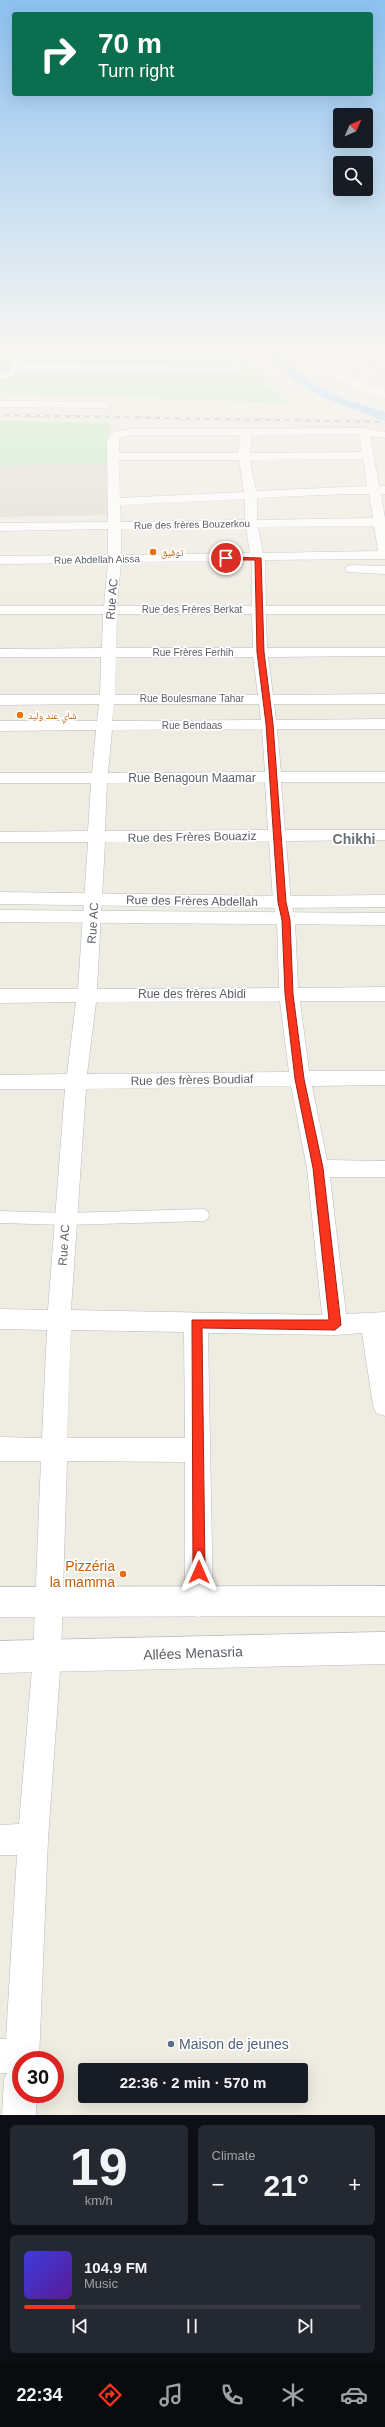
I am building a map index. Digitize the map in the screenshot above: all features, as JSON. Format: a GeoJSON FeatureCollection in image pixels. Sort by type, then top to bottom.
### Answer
{"type":"FeatureCollection","features":[{"type":"Feature","properties":{"kind":"street","name":"Rue AC"},"geometry":{"type":"LineString","coordinates":[[17,2051],[47,1657],[59,1320],[76,1081],[87,994],[94,909],[98,838],[99,779],[107,699],[110,609],[115,564],[113,448]]}},
{"type":"Feature","properties":{"kind":"street"},"geometry":{"type":"LineString","coordinates":[[245,448],[244,457],[251,495],[251,523],[263,566],[258,609],[260,652],[269,724],[289,994],[300,1079],[318,1168],[335,1325]]}},
{"type":"Feature","properties":{"kind":"street"},"geometry":{"type":"LineString","coordinates":[[0,570],[115,564],[263,566],[385,556],[380,486],[366,454],[365,448]]}},
{"type":"Feature","properties":{"kind":"street"},"geometry":{"type":"LineString","coordinates":[[113,456],[244,457],[366,454]]}},
{"type":"Feature","properties":{"kind":"street"},"geometry":{"type":"LineString","coordinates":[[114,502],[345,490],[380,486]]}},
{"type":"Feature","properties":{"kind":"street","name":"Rue des frères Bouzerkou"},"geometry":{"type":"LineString","coordinates":[[0,527],[382,522]]}},
{"type":"Feature","properties":{"kind":"street","name":"Rue Abdellah Aissa"},"geometry":{"type":"LineString","coordinates":[[0,560],[115,564]]}},
{"type":"Feature","properties":{"kind":"street"},"geometry":{"type":"LineString","coordinates":[[340,569],[385,570]]}},
{"type":"Feature","properties":{"kind":"street","name":"Rue des Frères Berkat"},"geometry":{"type":"LineString","coordinates":[[0,610],[385,610]]}},
{"type":"Feature","properties":{"kind":"street","name":"Rue Frères Ferhih"},"geometry":{"type":"LineString","coordinates":[[0,653],[385,652]]}},
{"type":"Feature","properties":{"kind":"street","name":"Rue Boulesmane Tahar"},"geometry":{"type":"LineString","coordinates":[[0,700],[266,698],[385,699]]}},
{"type":"Feature","properties":{"kind":"street","name":"Rue Bendaas"},"geometry":{"type":"LineString","coordinates":[[0,726],[385,724]]}},
{"type":"Feature","properties":{"kind":"street","name":"Rue Benagoun Maamar"},"geometry":{"type":"LineString","coordinates":[[0,778],[99,779],[385,777]]}},
{"type":"Feature","properties":{"kind":"street","name":"Rue des Frères Bouaziz"},"geometry":{"type":"LineString","coordinates":[[0,837],[98,838],[385,835]]}},
{"type":"Feature","properties":{"kind":"street","name":"Rue des Frères Abdellah"},"geometry":{"type":"LineString","coordinates":[[0,898],[94,909]]}},
{"type":"Feature","properties":{"kind":"street","name":"Rue des Frères Abdellah"},"geometry":{"type":"LineString","coordinates":[[284,911],[385,901]]}},
{"type":"Feature","properties":{"kind":"street","name":"Rue des Frères Abdellah"},"geometry":{"type":"LineString","coordinates":[[0,916],[94,909],[284,911],[385,919]]}},
{"type":"Feature","properties":{"kind":"street","name":"Rue des frères Abidi"},"geometry":{"type":"LineString","coordinates":[[0,996],[87,994],[385,994]]}},
{"type":"Feature","properties":{"kind":"street","name":"Rue des frères Boudiaf"},"geometry":{"type":"LineString","coordinates":[[0,1082],[385,1078]]}},
{"type":"Feature","properties":{"kind":"street"},"geometry":{"type":"LineString","coordinates":[[318,1168],[385,1169]]}},
{"type":"Feature","properties":{"kind":"street"},"geometry":{"type":"LineString","coordinates":[[0,1319],[196,1324],[335,1325],[378,1322],[385,1405]]}},
{"type":"Feature","properties":{"kind":"street"},"geometry":{"type":"LineString","coordinates":[[196,1324],[199,1603]]}},
{"type":"Feature","properties":{"kind":"street"},"geometry":{"type":"LineString","coordinates":[[0,1448],[198,1450]]}},
{"type":"Feature","properties":{"kind":"street"},"geometry":{"type":"LineString","coordinates":[[0,1602],[49,1601],[199,1603],[385,1601]]}},
{"type":"Feature","properties":{"kind":"street","name":"Allées Menasria"},"geometry":{"type":"LineString","coordinates":[[0,1657],[385,1648]]}},
{"type":"Feature","properties":{"kind":"street"},"geometry":{"type":"LineString","coordinates":[[0,1840],[34,1839]]}},
{"type":"Feature","properties":{"kind":"street","name":"Rue AC"},"geometry":{"type":"LineString","coordinates":[[18,2103],[19,2115]]}},
{"type":"Feature","properties":{"kind":"lane"},"geometry":{"type":"LineString","coordinates":[[0,1217],[66,1219],[203,1215]]}},
{"type":"Feature","properties":{"kind":"shaded area"},"geometry":{"type":"Polygon","coordinates":[[[111,464],[109,515],[0,517],[0,465],[111,464]]]}},
{"type":"Feature","properties":{"kind":"green space"},"geometry":{"type":"Polygon","coordinates":[[[0,448],[111,448],[111,464],[0,465],[0,448]]]}},
{"type":"Feature","properties":{"kind":"place","name":"توفيق"},"geometry":{"type":"Point","coordinates":[153,552]}},
{"type":"Feature","properties":{"kind":"place","name":"شاي عند وليد"},"geometry":{"type":"Point","coordinates":[20,715]}},
{"type":"Feature","properties":{"kind":"place","name":"Pizzéria la mamma"},"geometry":{"type":"Point","coordinates":[123,1574]}},
{"type":"Feature","properties":{"kind":"place","name":"Maison de jeunes"},"geometry":{"type":"Point","coordinates":[171,2044]}},
{"type":"Feature","properties":{"kind":"district","name":"Chikhi"},"geometry":{"type":"Point","coordinates":[354,839]}},
{"type":"Feature","properties":{"kind":"route"},"geometry":{"type":"LineString","coordinates":[[199,1572],[196,1324],[335,1325],[318,1168],[300,1079],[289,994],[286,920],[282,902],[269,724],[260,652],[258,558],[226,558]]}}]}
